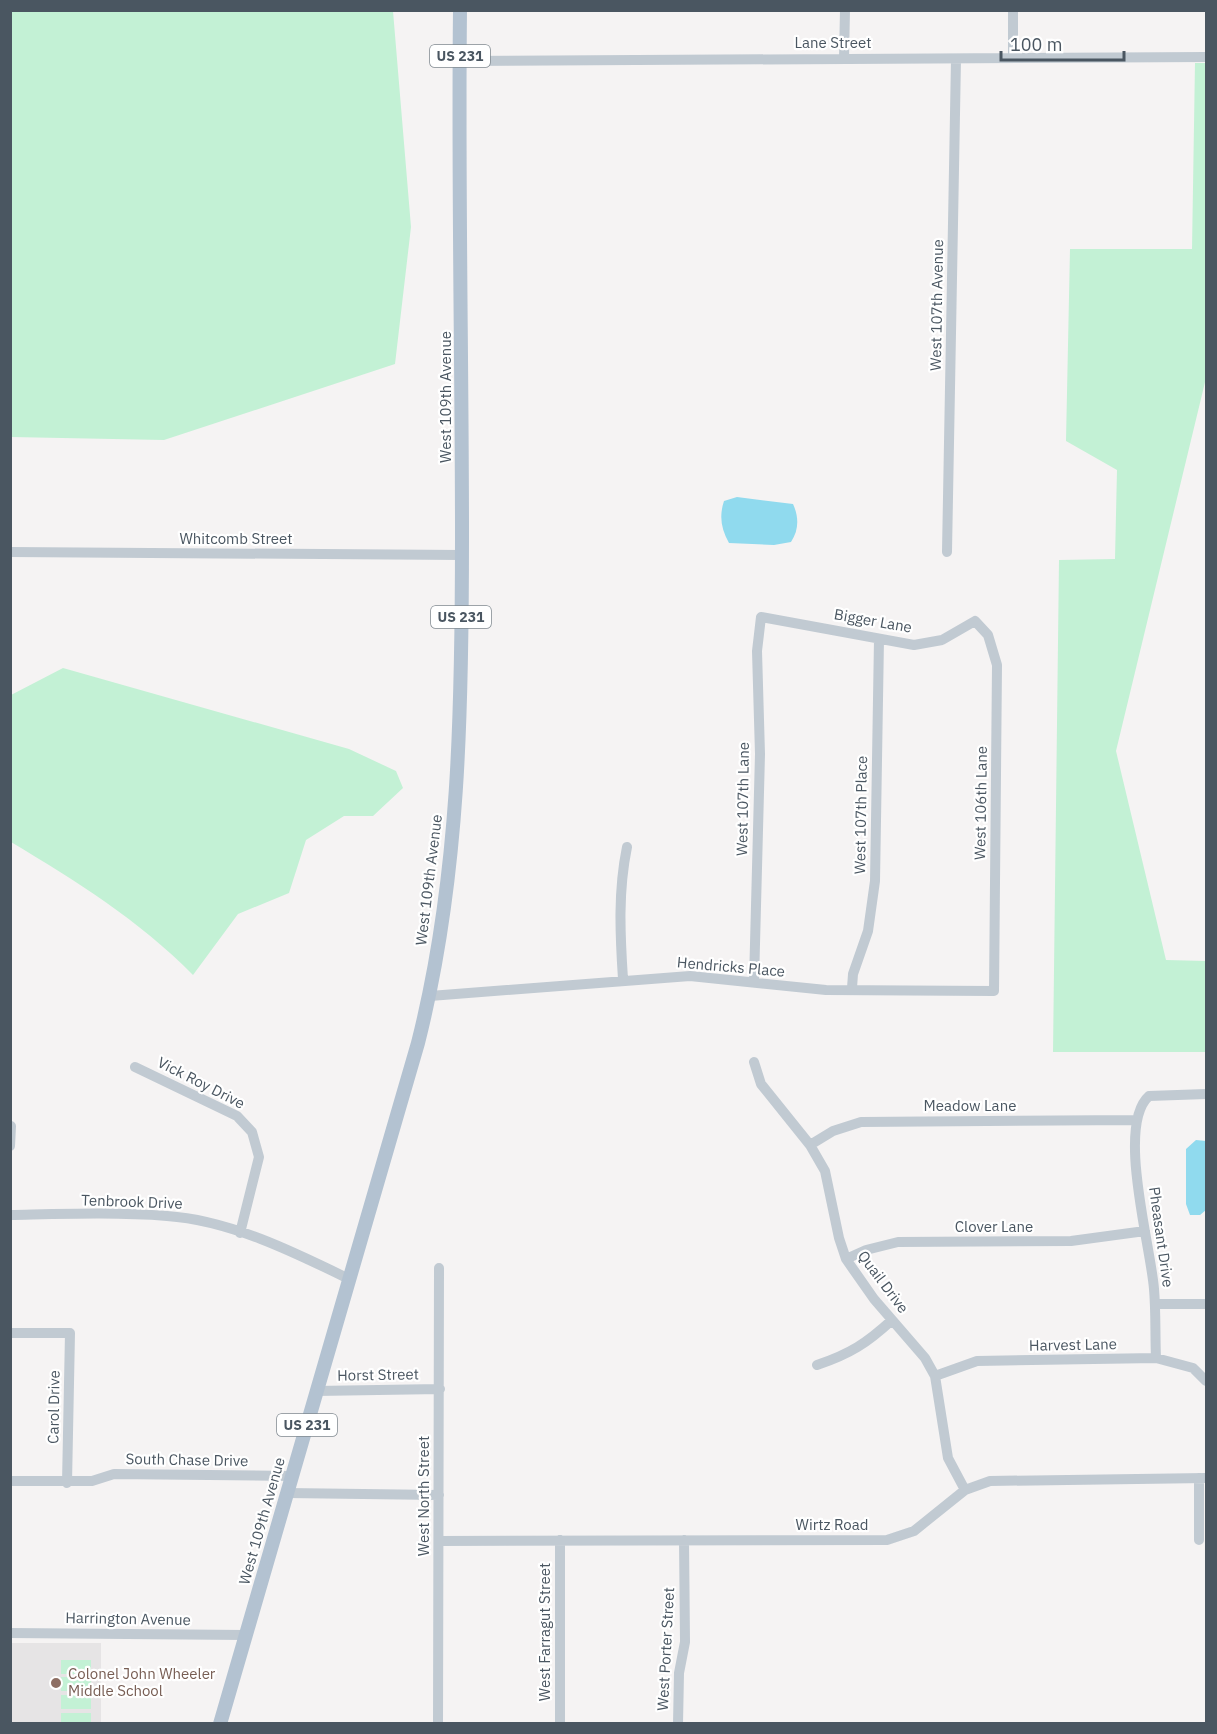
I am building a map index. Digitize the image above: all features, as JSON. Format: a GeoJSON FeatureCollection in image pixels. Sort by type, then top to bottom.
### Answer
{"type":"FeatureCollection","features":[{"type":"Feature","properties":{"kind":"main road","name":"West 109th Avenue"},"geometry":{"type":"LineString","coordinates":[[220,1724],[430,996],[450,861],[461,723],[460,10]]}},
{"type":"Feature","properties":{"kind":"street"},"geometry":{"type":"LineString","coordinates":[[844,58],[845,10]]}},
{"type":"Feature","properties":{"kind":"street"},"geometry":{"type":"LineString","coordinates":[[1012,58],[1013,10]]}},
{"type":"Feature","properties":{"kind":"street","name":"Lane Street"},"geometry":{"type":"LineString","coordinates":[[459,61],[1206,57]]}},
{"type":"Feature","properties":{"kind":"street","name":"West 107th Avenue"},"geometry":{"type":"LineString","coordinates":[[946,552],[957,59]]}},
{"type":"Feature","properties":{"kind":"street","name":"Whitcomb Street"},"geometry":{"type":"LineString","coordinates":[[10,552],[462,555]]}},
{"type":"Feature","properties":{"kind":"street","name":"Bigger Lane"},"geometry":{"type":"LineString","coordinates":[[762,618],[914,645],[942,640],[975,621]]}},
{"type":"Feature","properties":{"kind":"street","name":"West 107th Lane"},"geometry":{"type":"LineString","coordinates":[[754,982],[760,754],[757,651],[762,618]]}},
{"type":"Feature","properties":{"kind":"street","name":"West 106th Lane"},"geometry":{"type":"LineString","coordinates":[[975,621],[988,635],[997,664],[994,991]]}},
{"type":"Feature","properties":{"kind":"street","name":"West 107th Place"},"geometry":{"type":"LineString","coordinates":[[852,988],[853,974],[868,931],[875,881],[879,639]]}},
{"type":"Feature","properties":{"kind":"street"},"geometry":{"type":"LineString","coordinates":[[623,979],[619,917],[622,870],[627,847]]}},
{"type":"Feature","properties":{"kind":"street","name":"Hendricks Place"},"geometry":{"type":"LineString","coordinates":[[430,996],[623,979],[690,976],[826,990],[852,988],[994,991]]}},
{"type":"Feature","properties":{"kind":"street","name":"Quail Drive"},"geometry":{"type":"LineString","coordinates":[[754,1062],[761,1084],[810,1144],[825,1171],[839,1238],[846,1258],[859,1279],[925,1358],[935,1376],[948,1458],[965,1490]]}},
{"type":"Feature","properties":{"kind":"street","name":"Vick Roy Drive"},"geometry":{"type":"LineString","coordinates":[[135,1066],[237,1116],[252,1132],[259,1157],[240,1233]]}},
{"type":"Feature","properties":{"kind":"street"},"geometry":{"type":"LineString","coordinates":[[1136,1120],[1138,1109],[1149,1095],[1206,1094]]}},
{"type":"Feature","properties":{"kind":"street","name":"Meadow Lane"},"geometry":{"type":"LineString","coordinates":[[810,1144],[833,1131],[861,1122],[1136,1120]]}},
{"type":"Feature","properties":{"kind":"street","name":"Pheasant Drive"},"geometry":{"type":"LineString","coordinates":[[1136,1120],[1137,1191],[1155,1304],[1156,1358]]}},
{"type":"Feature","properties":{"kind":"street"},"geometry":{"type":"LineString","coordinates":[[10,1146],[11,1126]]}},
{"type":"Feature","properties":{"kind":"street","name":"Tenbrook Drive"},"geometry":{"type":"LineString","coordinates":[[10,1215],[168,1216],[209,1223],[280,1245],[349,1279]]}},
{"type":"Feature","properties":{"kind":"street","name":"Clover Lane"},"geometry":{"type":"LineString","coordinates":[[846,1258],[898,1242],[1071,1241],[1144,1231]]}},
{"type":"Feature","properties":{"kind":"street","name":"West North Street"},"geometry":{"type":"LineString","coordinates":[[438,1724],[439,1268]]}},
{"type":"Feature","properties":{"kind":"street"},"geometry":{"type":"LineString","coordinates":[[1155,1304],[1206,1304]]}},
{"type":"Feature","properties":{"kind":"street"},"geometry":{"type":"LineString","coordinates":[[817,1365],[841,1357],[865,1345],[892,1320]]}},
{"type":"Feature","properties":{"kind":"street","name":"Carol Drive"},"geometry":{"type":"LineString","coordinates":[[10,1333],[70,1333],[67,1483]]}},
{"type":"Feature","properties":{"kind":"street","name":"Harvest Lane"},"geometry":{"type":"LineString","coordinates":[[935,1376],[977,1361],[1156,1358],[1193,1368],[1206,1381]]}},
{"type":"Feature","properties":{"kind":"street","name":"Horst Street"},"geometry":{"type":"LineString","coordinates":[[316,1391],[440,1389]]}},
{"type":"Feature","properties":{"kind":"street","name":"South Chase Drive"},"geometry":{"type":"LineString","coordinates":[[10,1481],[67,1483],[92,1481],[114,1474],[292,1476]]}},
{"type":"Feature","properties":{"kind":"street"},"geometry":{"type":"LineString","coordinates":[[1199,1540],[1203,1478]]}},
{"type":"Feature","properties":{"kind":"street","name":"Wirtz Road"},"geometry":{"type":"LineString","coordinates":[[439,1541],[887,1540],[914,1531],[965,1490],[990,1481],[1203,1478]]}},
{"type":"Feature","properties":{"kind":"street"},"geometry":{"type":"LineString","coordinates":[[287,1493],[439,1495]]}},
{"type":"Feature","properties":{"kind":"street","name":"West Farragut Street"},"geometry":{"type":"LineString","coordinates":[[560,1540],[560,1724]]}},
{"type":"Feature","properties":{"kind":"street","name":"West Porter Street"},"geometry":{"type":"LineString","coordinates":[[678,1724],[679,1673],[685,1642],[684,1540]]}},
{"type":"Feature","properties":{"kind":"street","name":"Harrington Avenue"},"geometry":{"type":"LineString","coordinates":[[10,1633],[245,1635]]}},
{"type":"Feature","properties":{"kind":"shaded area","name":"Colonel John Wheeler Middle School"},"geometry":{"type":"Polygon","coordinates":[[[10,1643],[101,1643],[101,1723],[11,1723],[10,1643]]]}},
{"type":"Feature","properties":{"kind":"green space"},"geometry":{"type":"Polygon","coordinates":[[[11,10],[393,11],[411,227],[395,364],[164,440],[11,437],[11,10]]]}},
{"type":"Feature","properties":{"kind":"green space"},"geometry":{"type":"Polygon","coordinates":[[[1195,63],[1206,63],[1206,378],[1116,751],[1166,960],[1206,961],[1206,1052],[1053,1052],[1059,560],[1115,559],[1117,470],[1066,441],[1070,249],[1192,249],[1195,63]]]}},
{"type":"Feature","properties":{"kind":"green space"},"geometry":{"type":"Polygon","coordinates":[[[63,668],[349,749],[396,771],[403,788],[373,816],[344,816],[306,840],[289,893],[238,914],[193,975],[151,936],[106,902],[11,842],[11,695],[63,668]]]}},
{"type":"Feature","properties":{"kind":"green space"},"geometry":{"type":"Polygon","coordinates":[[[61,1660],[91,1660],[91,1674],[61,1674],[61,1660]]]}},
{"type":"Feature","properties":{"kind":"green space"},"geometry":{"type":"Polygon","coordinates":[[[61,1677],[91,1677],[91,1691],[61,1691],[61,1677]]]}},
{"type":"Feature","properties":{"kind":"green space"},"geometry":{"type":"Polygon","coordinates":[[[61,1695],[91,1695],[91,1709],[61,1709],[61,1695]]]}},
{"type":"Feature","properties":{"kind":"green space"},"geometry":{"type":"Polygon","coordinates":[[[61,1713],[91,1713],[91,1723],[61,1723],[61,1713]]]}},
{"type":"Feature","properties":{"kind":"water"},"geometry":{"type":"Polygon","coordinates":[[[737,497],[793,504],[797,523],[796,533],[791,542],[774,545],[729,543],[724,533],[722,507],[724,501],[737,497]]]}},
{"type":"Feature","properties":{"kind":"water"},"geometry":{"type":"Polygon","coordinates":[[[1196,1140],[1206,1141],[1206,1210],[1200,1215],[1190,1215],[1186,1204],[1186,1149],[1196,1140]]]}},
{"type":"Feature","properties":{"kind":"place","name":"Colonel John Wheeler Middle School"},"geometry":{"type":"Point","coordinates":[56,1683]}}]}
